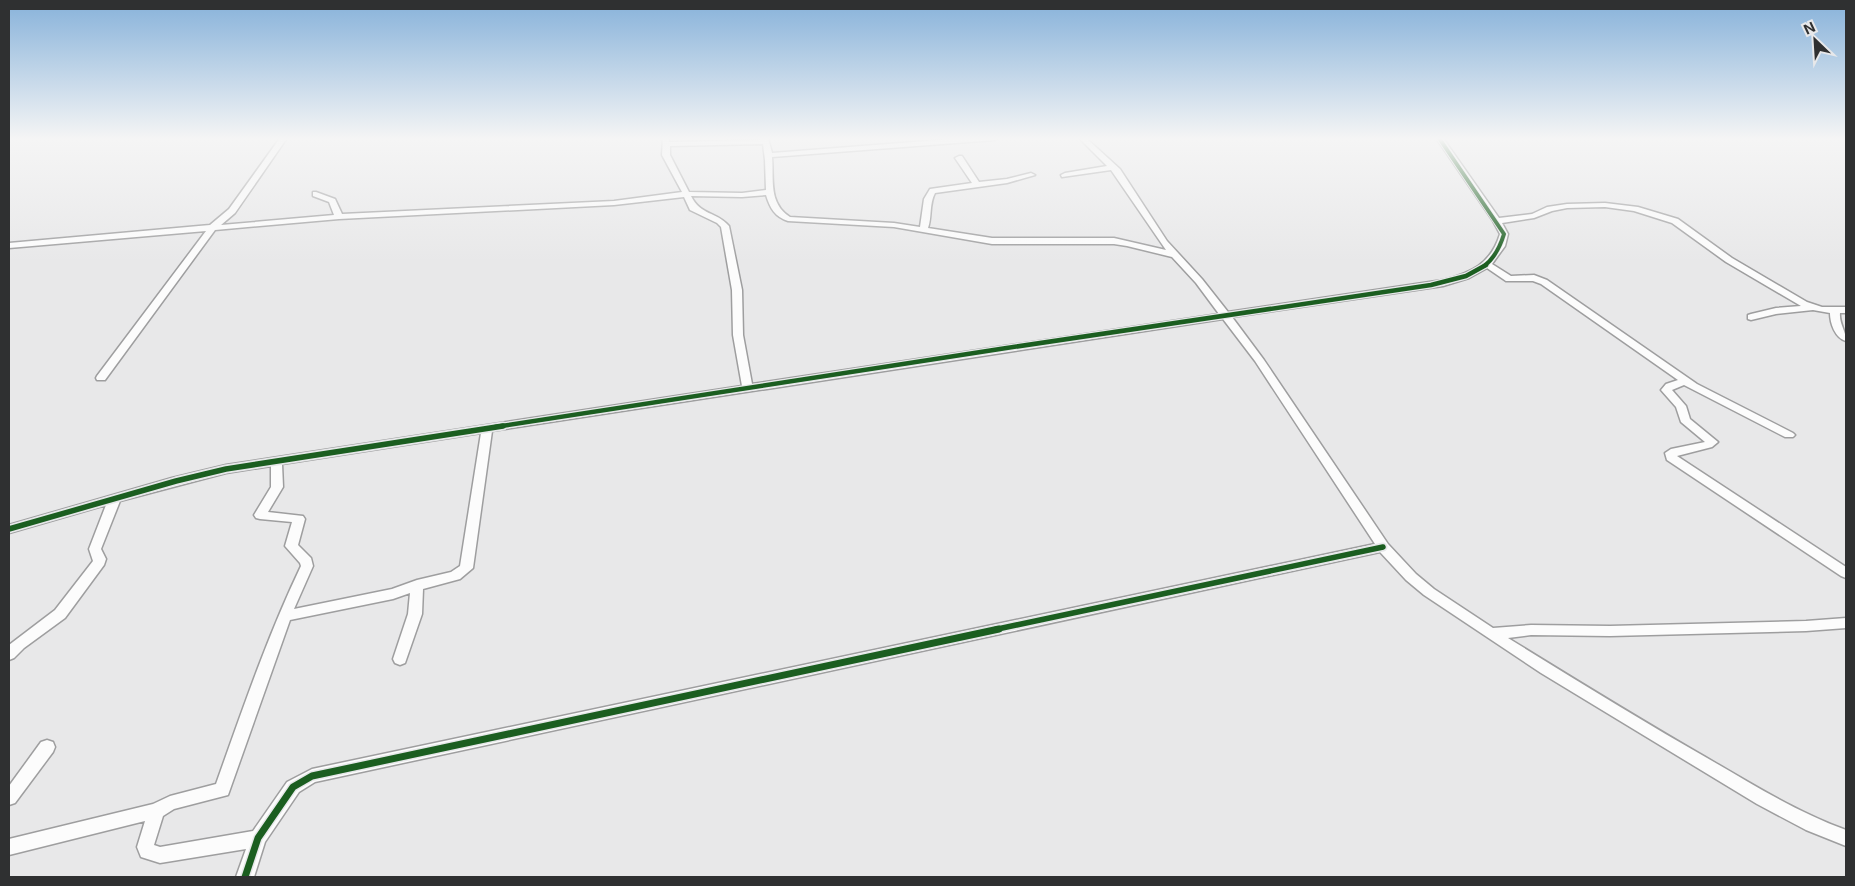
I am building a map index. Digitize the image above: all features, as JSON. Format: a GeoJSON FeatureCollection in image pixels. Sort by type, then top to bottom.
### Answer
{"type":"FeatureCollection","features":[{"type":"Feature","properties":{"kind":"street"},"geometry":{"type":"LineString","coordinates":[[101,378],[213,228],[232,211],[255,179]]}},
{"type":"Feature","properties":{"kind":"street"},"geometry":{"type":"LineString","coordinates":[[679,179],[697,211],[720,221],[725,226],[737,290],[738,335],[745,388]]}},
{"type":"Feature","properties":{"kind":"street"},"geometry":{"type":"LineString","coordinates":[[769,179],[769,192],[779,213],[788,219],[869,223],[923,229],[992,241],[1114,241],[1176,255]]}},
{"type":"Feature","properties":{"kind":"street"},"geometry":{"type":"LineString","coordinates":[[973,179],[977,185]]}},
{"type":"Feature","properties":{"kind":"street"},"geometry":{"type":"LineString","coordinates":[[923,229],[928,220],[928,199],[933,191],[1008,179]]}},
{"type":"Feature","properties":{"kind":"street"},"geometry":{"type":"LineString","coordinates":[[1121,179],[1159,236],[1199,281],[1289,404],[1383,547],[1411,577],[1429,592],[1491,634],[1748,790],[1789,814],[1825,831],[1846,838]]}},
{"type":"Feature","properties":{"kind":"street"},"geometry":{"type":"LineString","coordinates":[[9,529],[192,476],[276,461],[1224,314],[1448,282],[1474,273],[1487,264],[1502,243],[1504,234],[1468,179]]}},
{"type":"Feature","properties":{"kind":"street"},"geometry":{"type":"LineString","coordinates":[[9,245],[338,217],[614,203],[686,194],[742,195],[769,192]]}},
{"type":"Feature","properties":{"kind":"street"},"geometry":{"type":"LineString","coordinates":[[316,194],[331,200],[338,217]]}},
{"type":"Feature","properties":{"kind":"street"},"geometry":{"type":"LineString","coordinates":[[1497,221],[1534,216],[1550,208],[1567,206],[1605,205],[1635,209],[1675,221],[1729,260],[1813,308]]}},
{"type":"Feature","properties":{"kind":"street"},"geometry":{"type":"LineString","coordinates":[[1487,264],[1509,279],[1534,278],[1544,282],[1686,381],[1789,435]]}},
{"type":"Feature","properties":{"kind":"street"},"geometry":{"type":"LineString","coordinates":[[1751,317],[1776,311],[1813,308],[1835,311],[1846,310]]}},
{"type":"Feature","properties":{"kind":"street"},"geometry":{"type":"LineString","coordinates":[[1835,311],[1834,318],[1837,326],[1846,338]]}},
{"type":"Feature","properties":{"kind":"street"},"geometry":{"type":"LineString","coordinates":[[1686,381],[1667,388],[1667,393],[1683,408],[1685,420],[1712,442],[1708,445],[1675,451],[1671,453],[1671,457],[1846,573]]}},
{"type":"Feature","properties":{"kind":"street"},"geometry":{"type":"LineString","coordinates":[[285,616],[381,597],[454,576],[466,568],[487,429]]}},
{"type":"Feature","properties":{"kind":"street"},"geometry":{"type":"LineString","coordinates":[[9,847],[156,811],[170,803],[222,790],[285,616],[308,563],[291,546],[299,519],[260,515],[277,487],[276,461]]}},
{"type":"Feature","properties":{"kind":"street"},"geometry":{"type":"LineString","coordinates":[[9,654],[19,644],[60,614],[99,562],[100,559],[95,549],[115,498]]}},
{"type":"Feature","properties":{"kind":"street"},"geometry":{"type":"LineString","coordinates":[[244,877],[258,838],[293,787],[312,776],[1383,547]]}},
{"type":"Feature","properties":{"kind":"street"},"geometry":{"type":"LineString","coordinates":[[400,658],[415,614],[417,586]]}},
{"type":"Feature","properties":{"kind":"street"},"geometry":{"type":"LineString","coordinates":[[1491,634],[1531,630],[1610,631],[1806,626],[1846,623]]}},
{"type":"Feature","properties":{"kind":"street"},"geometry":{"type":"LineString","coordinates":[[9,798],[47,748]]}},
{"type":"Feature","properties":{"kind":"street"},"geometry":{"type":"LineString","coordinates":[[156,811],[145,847],[147,851],[160,855],[258,838]]}},
{"type":"Feature","properties":{"kind":"cycle path"},"geometry":{"type":"LineString","coordinates":[[9,529],[176,481],[226,469],[1454,280],[1487,265],[1501,246],[1504,234],[1468,179]]}},
{"type":"Feature","properties":{"kind":"cycle path"},"geometry":{"type":"LineString","coordinates":[[245,877],[258,838],[293,787],[312,776],[1383,547]]}}]}
